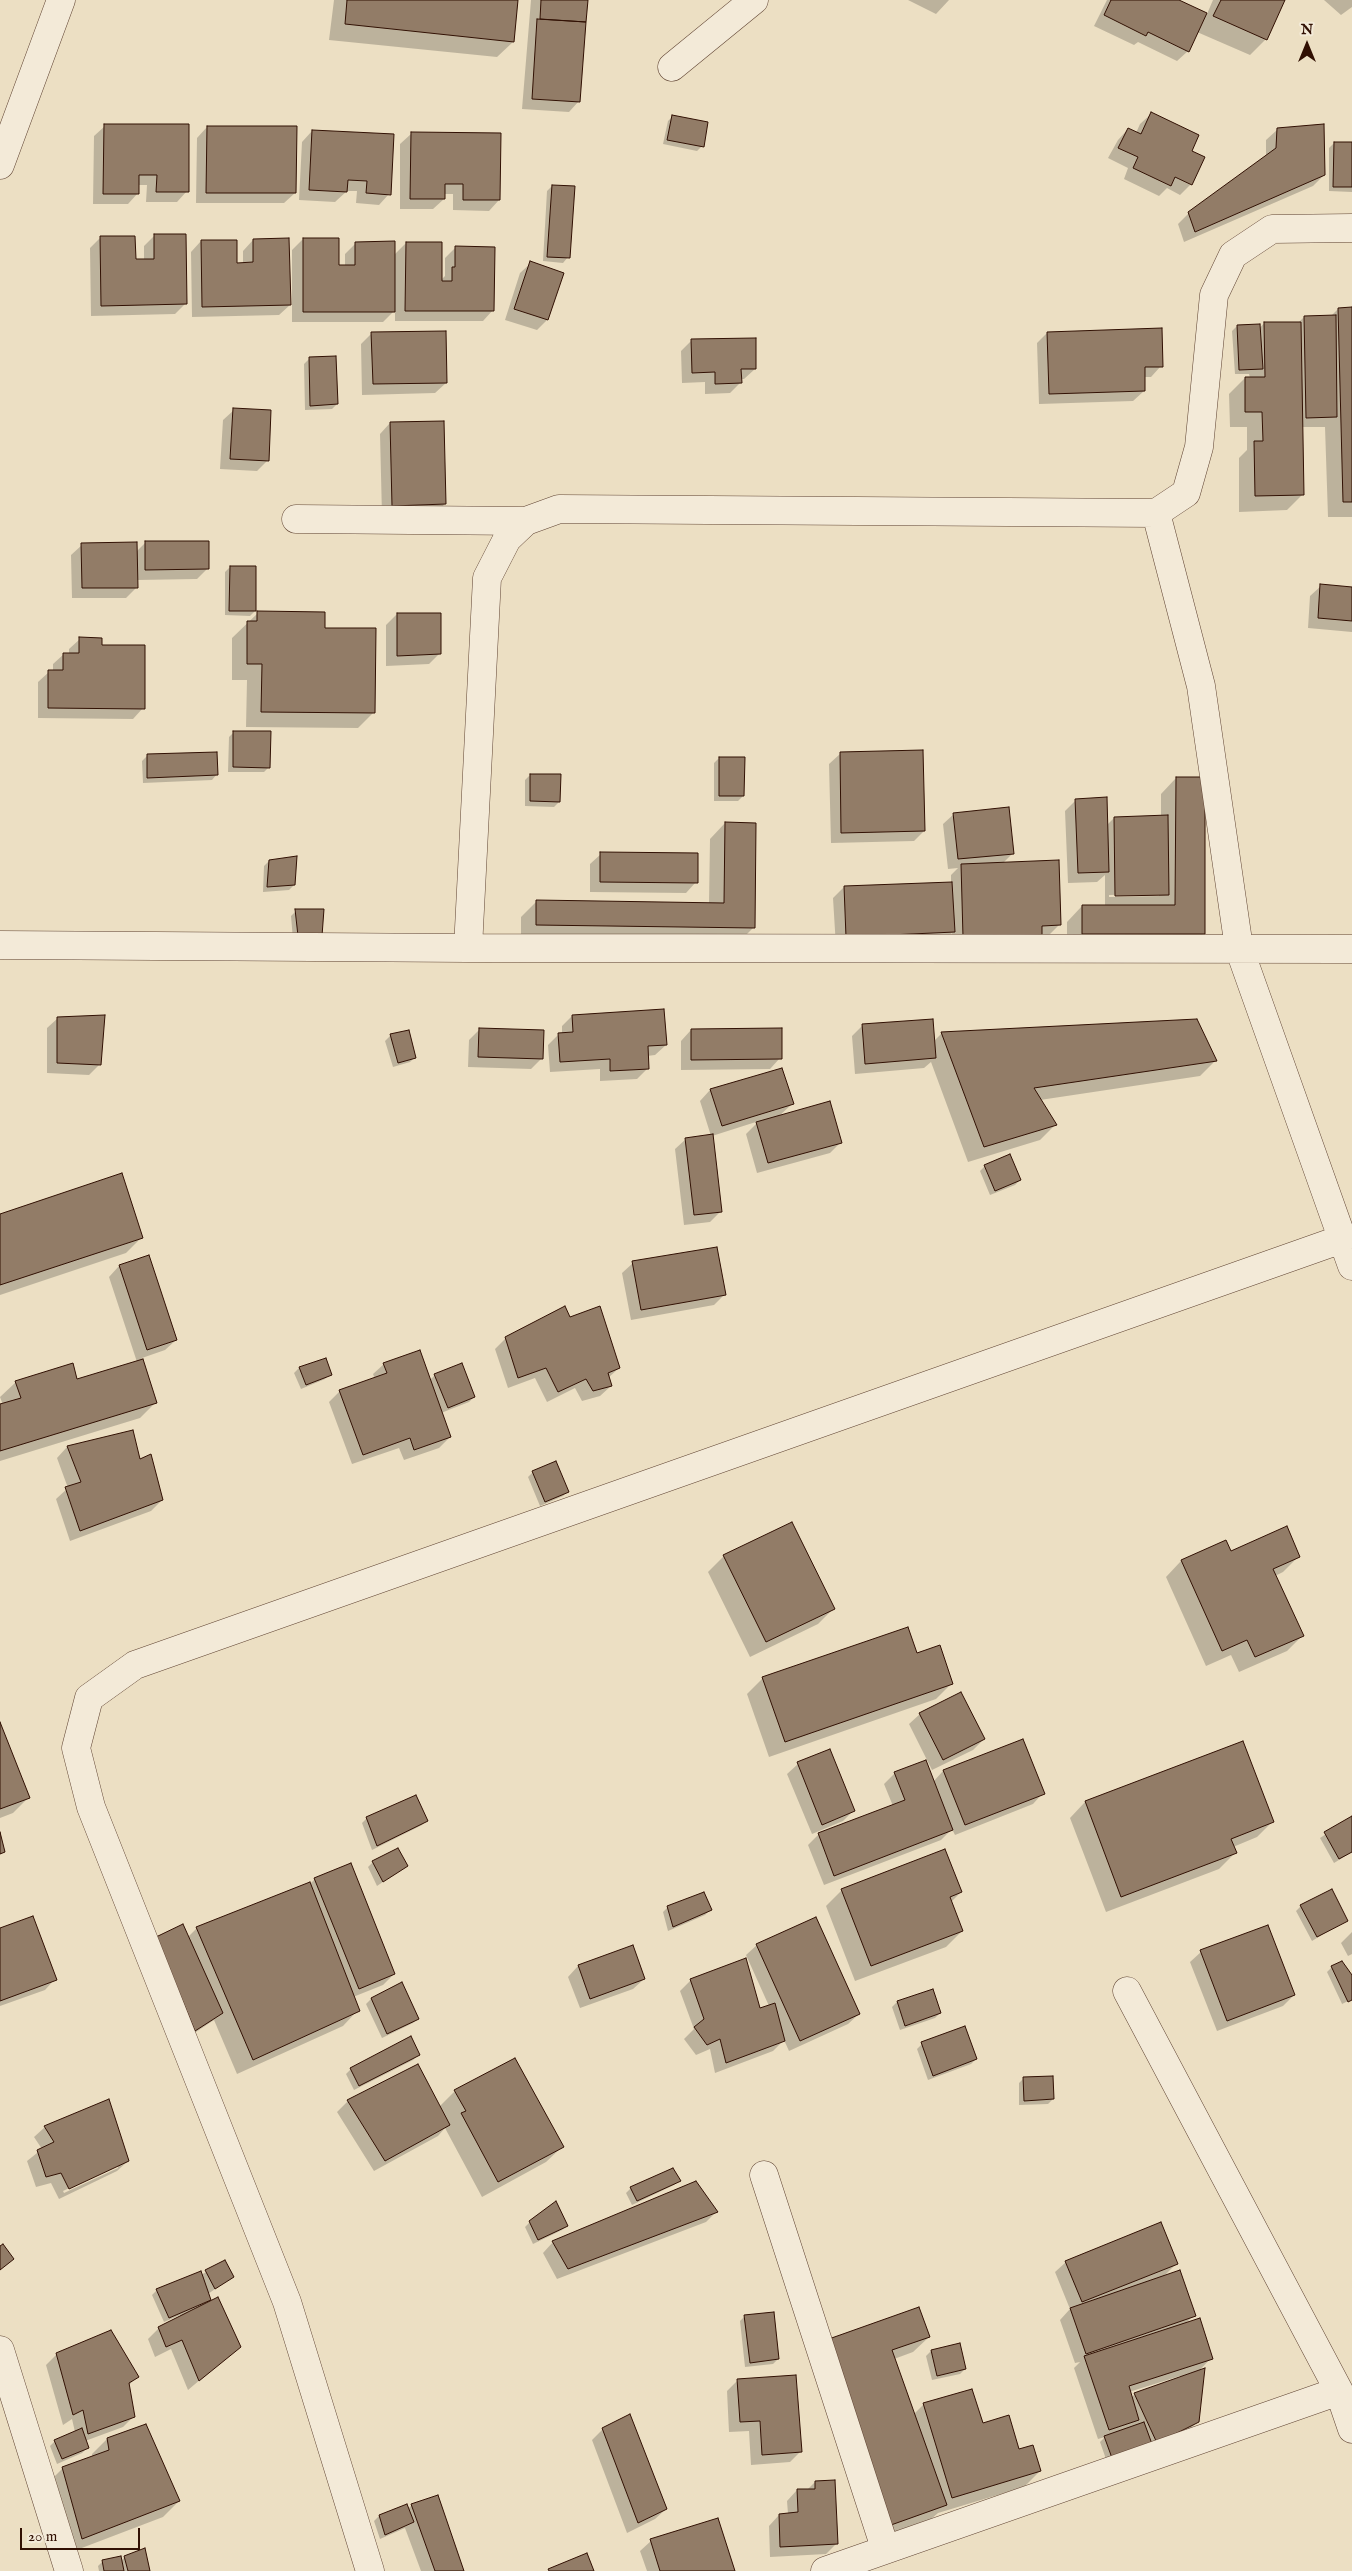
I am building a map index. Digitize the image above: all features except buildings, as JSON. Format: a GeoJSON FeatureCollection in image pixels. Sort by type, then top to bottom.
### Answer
{"type":"FeatureCollection","features":[{"type":"Feature","properties":{"kind":"street"},"geometry":{"type":"LineString","coordinates":[[0,165],[61,0]]}},
{"type":"Feature","properties":{"kind":"street"},"geometry":{"type":"LineString","coordinates":[[672,67],[754,0]]}},
{"type":"Feature","properties":{"kind":"street"},"geometry":{"type":"LineString","coordinates":[[296,520],[526,521],[559,509],[1156,513],[1186,493],[1199,447],[1214,295],[1232,255],[1272,229],[1352,228]]}},
{"type":"Feature","properties":{"kind":"street"},"geometry":{"type":"LineString","coordinates":[[1156,513],[1201,686],[1239,948],[1352,1266]]}},
{"type":"Feature","properties":{"kind":"street"},"geometry":{"type":"LineString","coordinates":[[468,948],[487,578],[507,539],[526,521]]}},
{"type":"Feature","properties":{"kind":"street"},"geometry":{"type":"LineString","coordinates":[[0,945],[468,948],[1352,949]]}},
{"type":"Feature","properties":{"kind":"street"},"geometry":{"type":"LineString","coordinates":[[370,2571],[287,2302],[91,1808],[76,1748],[89,1698],[135,1664],[1342,1239]]}},
{"type":"Feature","properties":{"kind":"street"},"geometry":{"type":"LineString","coordinates":[[1127,1991],[1339,2391],[1352,2429]]}},
{"type":"Feature","properties":{"kind":"street"},"geometry":{"type":"LineString","coordinates":[[764,2176],[886,2548]]}},
{"type":"Feature","properties":{"kind":"street"},"geometry":{"type":"LineString","coordinates":[[0,2350],[69,2571]]}},
{"type":"Feature","properties":{"kind":"street"},"geometry":{"type":"LineString","coordinates":[[825,2571],[886,2548],[1339,2391]]}}]}
